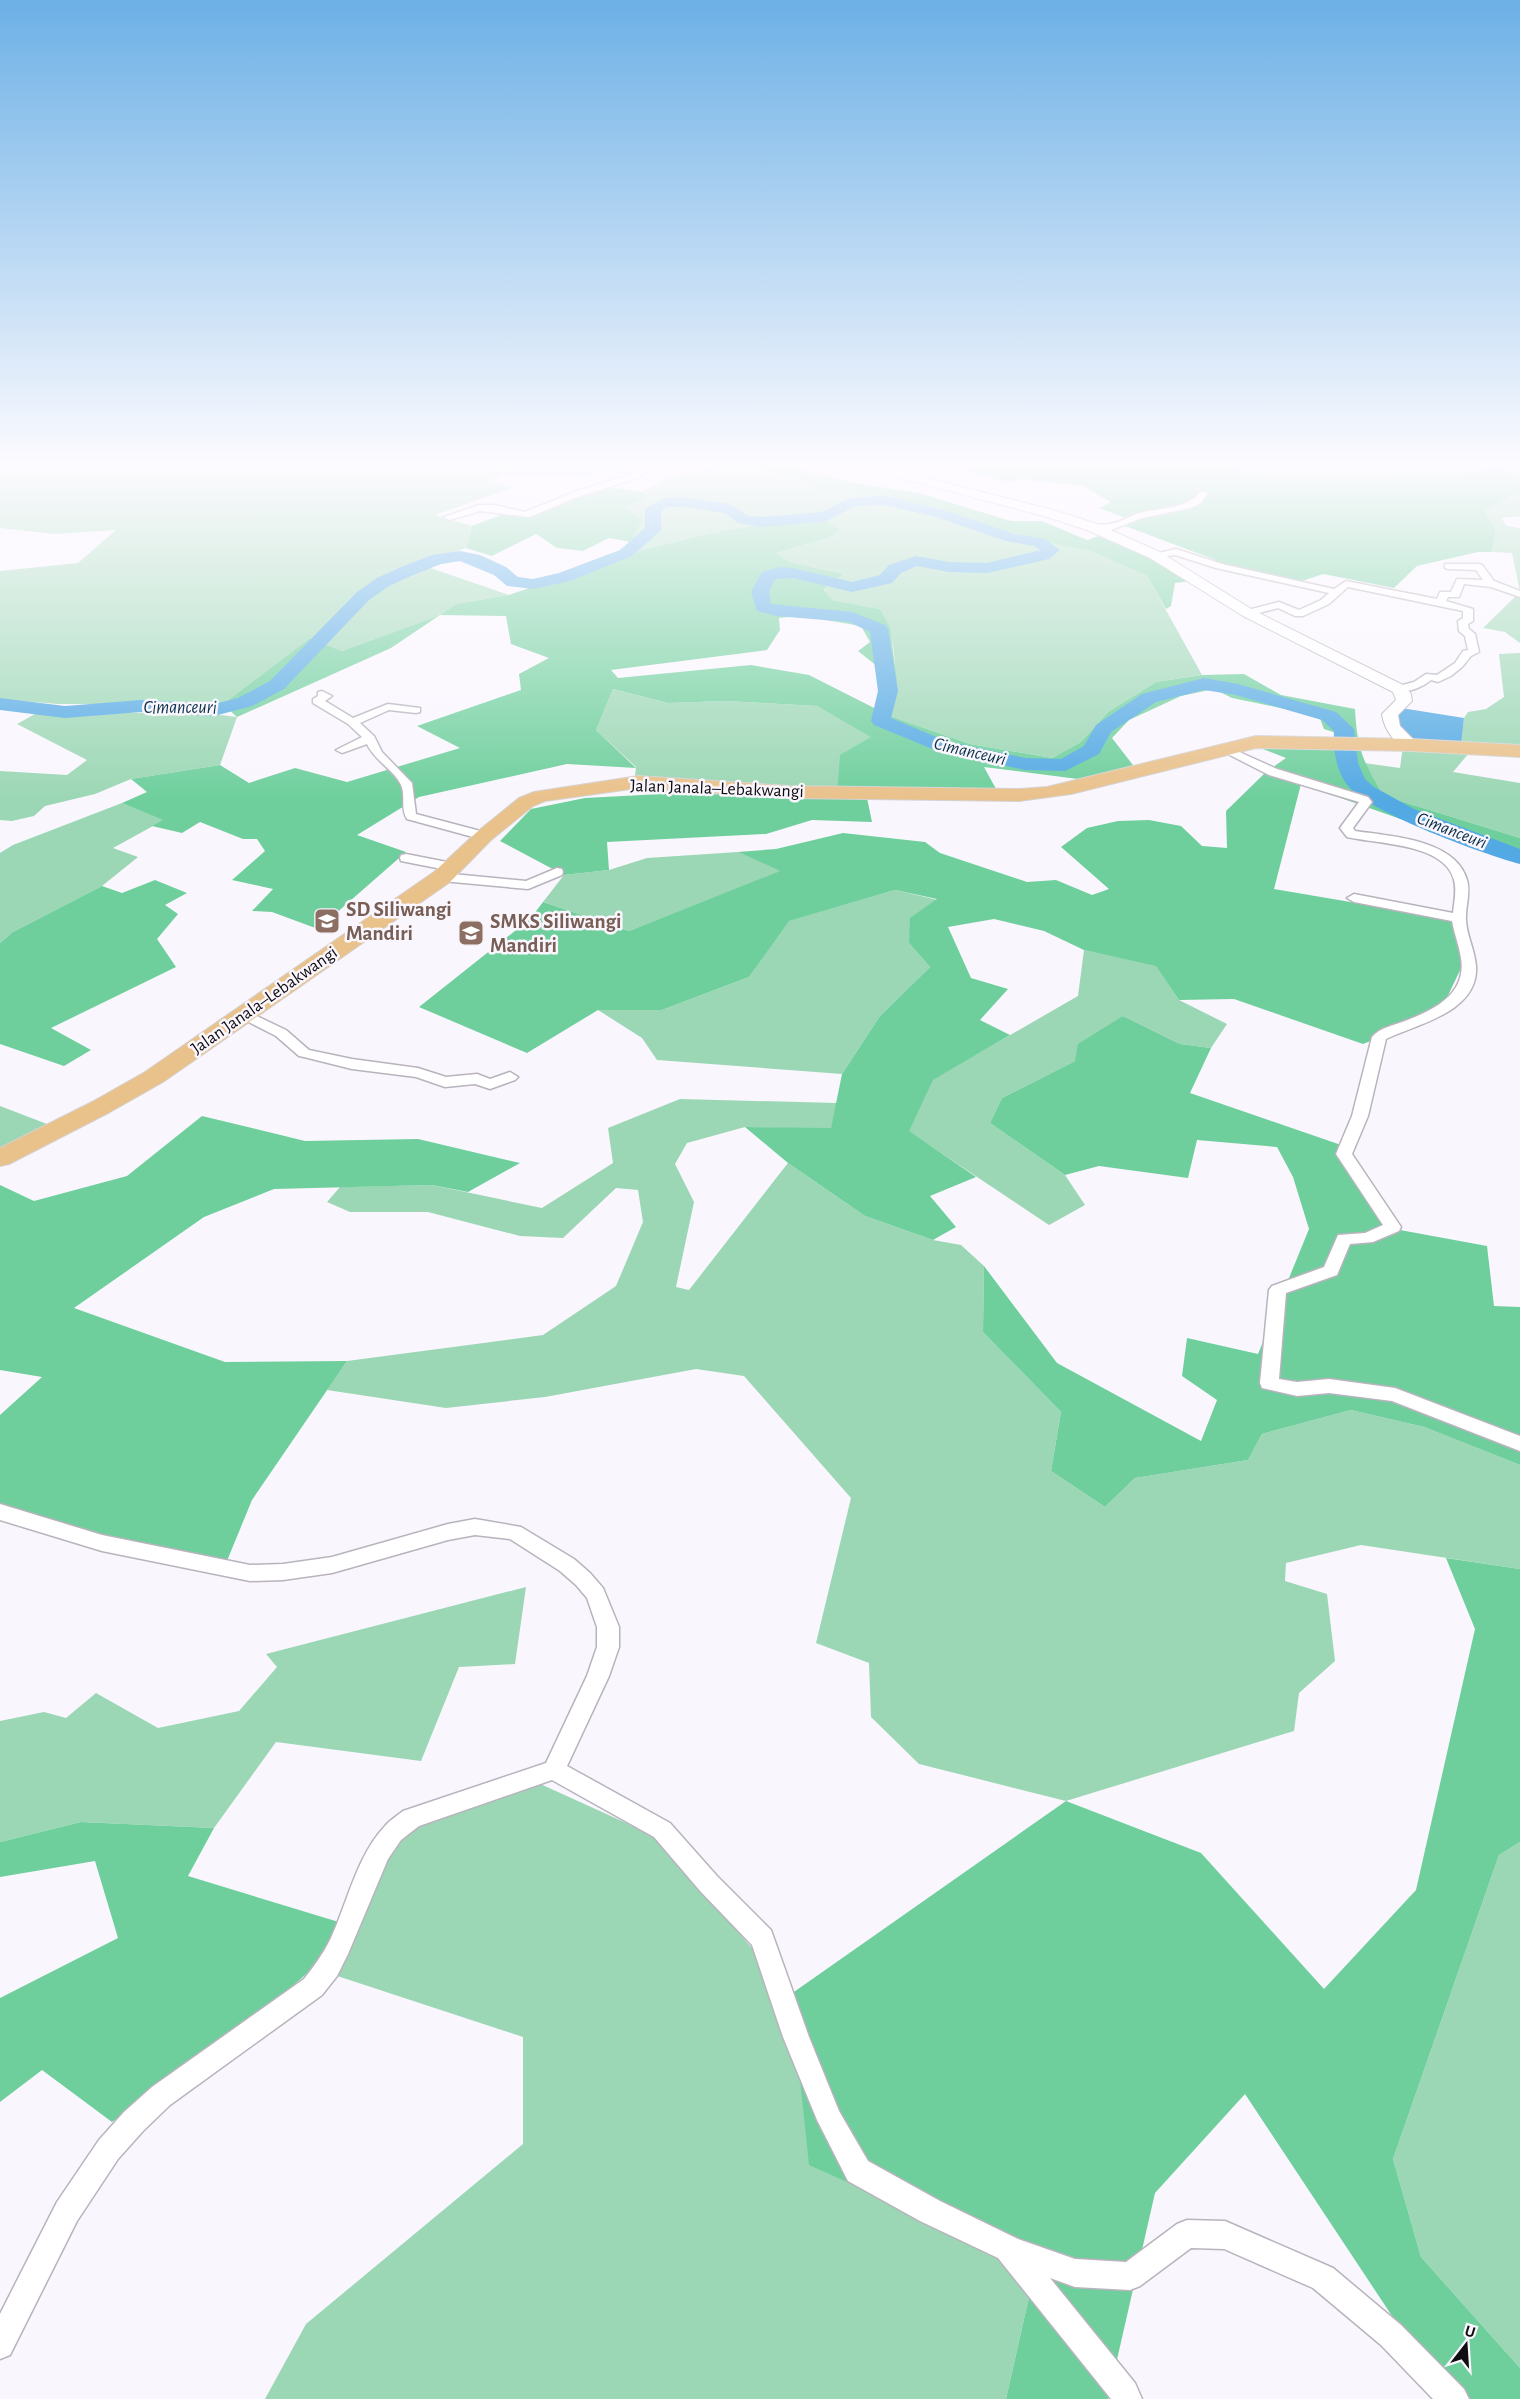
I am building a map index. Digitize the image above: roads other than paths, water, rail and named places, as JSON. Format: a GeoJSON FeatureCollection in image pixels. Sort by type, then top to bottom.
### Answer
{"type":"FeatureCollection","features":[{"type":"Feature","properties":{"kind":"main road","name":"Jalan Janala–Lebakwangi"},"geometry":{"type":"LineString","coordinates":[[0,1158],[101,1107],[154,1077],[447,872],[484,836],[526,802],[541,796],[638,782],[790,792],[1019,795],[1047,793],[1256,742],[1411,745]]}},
{"type":"Feature","properties":{"kind":"main road"},"geometry":{"type":"LineString","coordinates":[[1411,745],[1520,750]]}},
{"type":"Feature","properties":{"kind":"street"},"geometry":{"type":"LineString","coordinates":[[1190,577],[1248,613],[1399,689],[1404,701],[1390,714],[1392,727],[1411,745]]}},
{"type":"Feature","properties":{"kind":"street"},"geometry":{"type":"LineString","coordinates":[[1268,577],[1336,592]]}},
{"type":"Feature","properties":{"kind":"street"},"geometry":{"type":"LineString","coordinates":[[1485,583],[1489,581],[1486,577]]}},
{"type":"Feature","properties":{"kind":"street"},"geometry":{"type":"LineString","coordinates":[[1440,603],[1444,594],[1455,595],[1460,581],[1485,583],[1520,594]]}},
{"type":"Feature","properties":{"kind":"street"},"geometry":{"type":"LineString","coordinates":[[1248,613],[1279,605],[1299,614],[1325,602],[1346,584],[1468,609],[1468,621],[1463,621],[1462,628],[1464,632],[1470,634],[1474,652],[1467,653],[1464,660],[1452,672],[1438,679],[1430,676],[1418,685],[1408,689],[1399,689]]}},
{"type":"Feature","properties":{"kind":"street"},"geometry":{"type":"LineString","coordinates":[[322,694],[326,696],[317,701],[352,722],[370,738],[377,753],[406,783],[408,810],[411,816],[484,836]]}},
{"type":"Feature","properties":{"kind":"street"},"geometry":{"type":"LineString","coordinates":[[352,722],[388,707],[416,710]]}},
{"type":"Feature","properties":{"kind":"street"},"geometry":{"type":"LineString","coordinates":[[342,750],[370,738]]}},
{"type":"Feature","properties":{"kind":"street"},"geometry":{"type":"LineString","coordinates":[[1226,749],[1273,772],[1364,800],[1366,802],[1346,828],[1351,834],[1426,848],[1445,857],[1460,876],[1462,885],[1458,918],[1470,967],[1465,987],[1447,1007],[1435,1016],[1379,1037],[1360,1116],[1344,1154],[1393,1227],[1367,1238],[1344,1239],[1330,1271],[1278,1290],[1269,1383],[1297,1389],[1329,1386],[1395,1395],[1520,1444]]}},
{"type":"Feature","properties":{"kind":"street"},"geometry":{"type":"LineString","coordinates":[[406,858],[447,872],[528,885],[557,872]]}},
{"type":"Feature","properties":{"kind":"street"},"geometry":{"type":"LineString","coordinates":[[1354,898],[1458,918]]}},
{"type":"Feature","properties":{"kind":"street"},"geometry":{"type":"LineString","coordinates":[[244,1014],[281,1033],[304,1053],[352,1064],[418,1073],[445,1082],[458,1092]]}},
{"type":"Feature","properties":{"kind":"street"},"geometry":{"type":"LineString","coordinates":[[445,1082],[477,1079],[490,1084],[510,1077]]}},
{"type":"Feature","properties":{"kind":"street"},"geometry":{"type":"LineString","coordinates":[[0,1512],[102,1543],[250,1573],[282,1572],[332,1565],[448,1532],[475,1527],[514,1533],[567,1565],[583,1579],[596,1594],[608,1627],[608,1647],[598,1676],[554,1770],[411,1818],[396,1826],[381,1846],[336,1954],[313,1988],[160,2097],[111,2146],[62,2219],[0,2345]]}},
{"type":"Feature","properties":{"kind":"street"},"geometry":{"type":"LineString","coordinates":[[554,1770],[662,1830],[709,1884],[762,1938],[800,2047],[830,2120],[858,2171],[930,2211],[1008,2248],[1075,2272],[1130,2276],[1187,2234],[1225,2235],[1323,2278],[1391,2335],[1454,2399]]}},
{"type":"Feature","properties":{"kind":"street"},"geometry":{"type":"LineString","coordinates":[[1008,2248],[1127,2399]]}},
{"type":"Feature","properties":{"kind":"water"},"geometry":{"type":"Polygon","coordinates":[[[1395,707],[1464,718],[1461,746],[1416,744],[1392,730],[1395,707]]]}},
{"type":"Feature","properties":{"kind":"waterway","name":"Cimanceuri"},"geometry":{"type":"LineString","coordinates":[[0,704],[65,712],[141,706],[214,710],[245,702],[277,685],[363,596],[394,577]]}},
{"type":"Feature","properties":{"kind":"waterway","name":"Cimanceuri"},"geometry":{"type":"LineString","coordinates":[[507,577],[513,582],[533,584],[564,577]]}},
{"type":"Feature","properties":{"kind":"waterway","name":"Cimanceuri"},"geometry":{"type":"LineString","coordinates":[[768,577],[760,592],[763,607],[776,611],[852,617],[879,629],[888,691],[881,721],[940,746],[1025,764],[1065,765],[1092,750],[1103,729],[1149,698],[1204,684],[1238,690],[1329,716],[1344,729],[1345,750],[1350,769],[1356,782],[1366,792],[1406,813],[1520,857]]}},
{"type":"Feature","properties":{"kind":"waterway","name":"Cimanceuri"},"geometry":{"type":"LineString","coordinates":[[810,577],[852,587],[888,577]]}},
{"type":"Feature","properties":{"kind":"place","name":"SD Siliwangi Mandiri"},"geometry":{"type":"Point","coordinates":[327,921]}},
{"type":"Feature","properties":{"kind":"place","name":"SMKS Siliwangi Mandiri"},"geometry":{"type":"Point","coordinates":[471,933]}}]}
